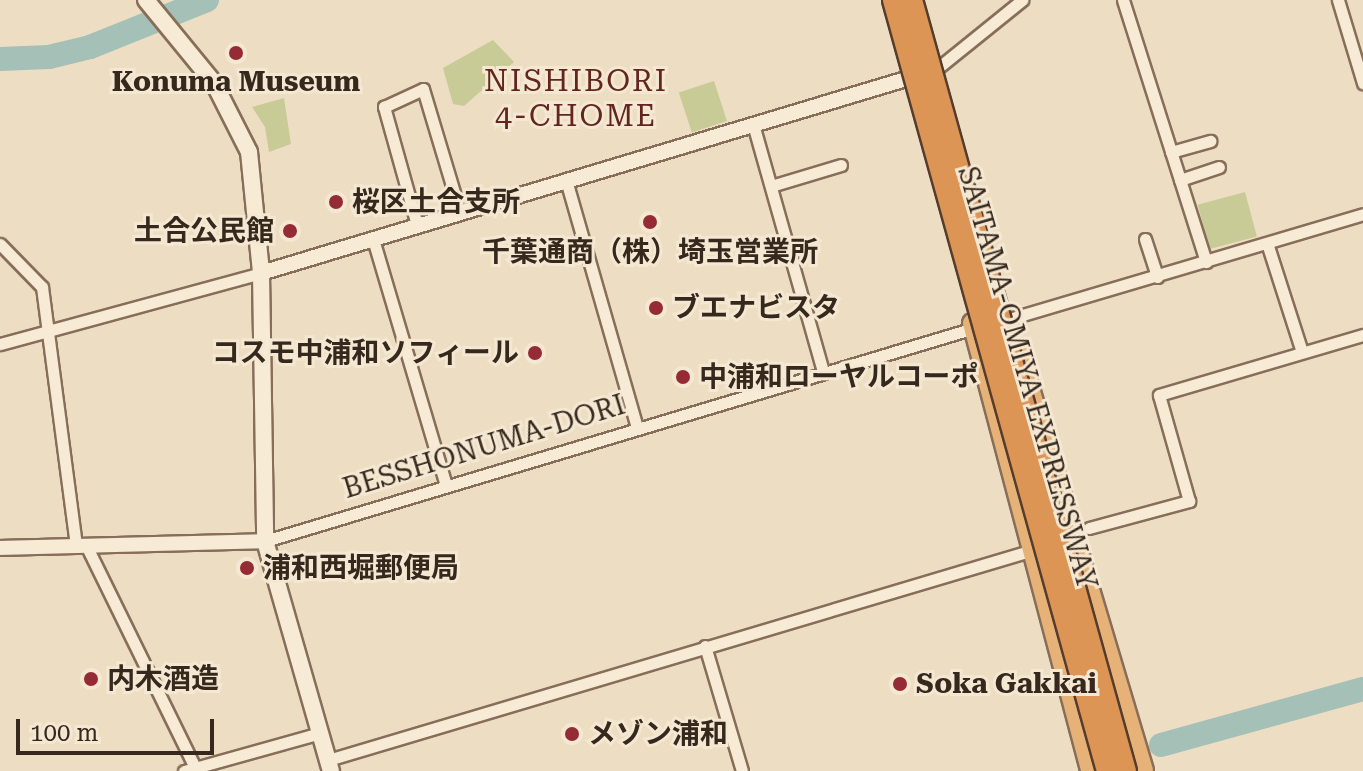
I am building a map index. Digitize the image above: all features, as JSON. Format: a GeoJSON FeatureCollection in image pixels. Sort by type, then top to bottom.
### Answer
{"type":"FeatureCollection","features":[{"type":"Feature","properties":{"kind":"highway"},"geometry":{"type":"LineString","coordinates":[[883,0],[974,328],[1090,771]]}},
{"type":"Feature","properties":{"kind":"highway","name":"SAITAMA-OMIYA EXPRESSWAY"},"geometry":{"type":"LineString","coordinates":[[893,0],[1107,771]]}},
{"type":"Feature","properties":{"kind":"highway","name":"SAITAMA-OMIYA EXPRESSWAY"},"geometry":{"type":"LineString","coordinates":[[912,0],[1126,771]]}},
{"type":"Feature","properties":{"kind":"highway"},"geometry":{"type":"LineString","coordinates":[[922,0],[1009,319],[1107,635],[1144,771]]}},
{"type":"Feature","properties":{"kind":"highway"},"geometry":{"type":"LineString","coordinates":[[1057,649],[1107,635]]}},
{"type":"Feature","properties":{"kind":"main road"},"geometry":{"type":"LineString","coordinates":[[149,3],[214,83],[241,129],[255,179],[261,273],[265,541],[330,765]]}},
{"type":"Feature","properties":{"kind":"street"},"geometry":{"type":"LineString","coordinates":[[939,67],[1022,0]]}},
{"type":"Feature","properties":{"kind":"street"},"geometry":{"type":"LineString","coordinates":[[1123,0],[1206,262]]}},
{"type":"Feature","properties":{"kind":"street"},"geometry":{"type":"LineString","coordinates":[[1338,0],[1363,83]]}},
{"type":"Feature","properties":{"kind":"street"},"geometry":{"type":"LineString","coordinates":[[0,344],[261,273],[906,79]]}},
{"type":"Feature","properties":{"kind":"street"},"geometry":{"type":"LineString","coordinates":[[417,225],[384,107],[423,89],[460,212]]}},
{"type":"Feature","properties":{"kind":"street"},"geometry":{"type":"LineString","coordinates":[[753,124],[823,371]]}},
{"type":"Feature","properties":{"kind":"street"},"geometry":{"type":"LineString","coordinates":[[1171,152],[1210,141]]}},
{"type":"Feature","properties":{"kind":"street"},"geometry":{"type":"LineString","coordinates":[[771,186],[841,165]]}},
{"type":"Feature","properties":{"kind":"street"},"geometry":{"type":"LineString","coordinates":[[1180,180],[1219,167]]}},
{"type":"Feature","properties":{"kind":"street"},"geometry":{"type":"LineString","coordinates":[[566,180],[637,427]]}},
{"type":"Feature","properties":{"kind":"street"},"geometry":{"type":"LineString","coordinates":[[1009,319],[1363,214]]}},
{"type":"Feature","properties":{"kind":"street"},"geometry":{"type":"LineString","coordinates":[[373,239],[446,485]]}},
{"type":"Feature","properties":{"kind":"street"},"geometry":{"type":"LineString","coordinates":[[1145,239],[1157,277]]}},
{"type":"Feature","properties":{"kind":"street"},"geometry":{"type":"LineString","coordinates":[[1267,243],[1302,352]]}},
{"type":"Feature","properties":{"kind":"street"},"geometry":{"type":"LineString","coordinates":[[0,244],[42,287],[82,547],[190,769],[320,733]]}},
{"type":"Feature","properties":{"kind":"street","name":"BESSHONUMA-DORI"},"geometry":{"type":"LineString","coordinates":[[0,548],[265,541],[974,328]]}},
{"type":"Feature","properties":{"kind":"street"},"geometry":{"type":"LineString","coordinates":[[1089,528],[1189,501],[1159,395],[1363,335]]}},
{"type":"Feature","properties":{"kind":"street"},"geometry":{"type":"LineString","coordinates":[[330,765],[705,646],[1033,550]]}},
{"type":"Feature","properties":{"kind":"street"},"geometry":{"type":"LineString","coordinates":[[705,646],[742,771]]}},
{"type":"Feature","properties":{"kind":"green space"},"geometry":{"type":"Polygon","coordinates":[[[493,40],[514,62],[464,106],[453,104],[443,68],[493,40]]]}},
{"type":"Feature","properties":{"kind":"green space"},"geometry":{"type":"Polygon","coordinates":[[[714,81],[727,121],[692,132],[679,92],[714,81]]]}},
{"type":"Feature","properties":{"kind":"green space"},"geometry":{"type":"Polygon","coordinates":[[[284,98],[291,144],[269,152],[265,127],[252,107],[284,98]]]}},
{"type":"Feature","properties":{"kind":"green space"},"geometry":{"type":"Polygon","coordinates":[[[1245,192],[1257,236],[1210,249],[1198,205],[1245,192]]]}},
{"type":"Feature","properties":{"kind":"waterway"},"geometry":{"type":"LineString","coordinates":[[0,59],[49,57],[90,47],[207,0]]}},
{"type":"Feature","properties":{"kind":"waterway"},"geometry":{"type":"LineString","coordinates":[[1161,745],[1363,689]]}},
{"type":"Feature","properties":{"kind":"place","name":"Konuma Museum"},"geometry":{"type":"Point","coordinates":[236,53]}},
{"type":"Feature","properties":{"kind":"place","name":"桜区土合支所"},"geometry":{"type":"Point","coordinates":[336,202]}},
{"type":"Feature","properties":{"kind":"place","name":"千葉通商（株）埼玉営業所"},"geometry":{"type":"Point","coordinates":[650,222]}},
{"type":"Feature","properties":{"kind":"place","name":"土合公民館"},"geometry":{"type":"Point","coordinates":[290,231]}},
{"type":"Feature","properties":{"kind":"place","name":"ブエナビスタ"},"geometry":{"type":"Point","coordinates":[656,308]}},
{"type":"Feature","properties":{"kind":"place","name":"コスモ中浦和ソフィール"},"geometry":{"type":"Point","coordinates":[535,353]}},
{"type":"Feature","properties":{"kind":"place","name":"中浦和ローヤルコーポ"},"geometry":{"type":"Point","coordinates":[683,377]}},
{"type":"Feature","properties":{"kind":"place","name":"浦和西堀郵便局"},"geometry":{"type":"Point","coordinates":[247,568]}},
{"type":"Feature","properties":{"kind":"place","name":"内木酒造"},"geometry":{"type":"Point","coordinates":[91,679]}},
{"type":"Feature","properties":{"kind":"place","name":"Soka Gakkai"},"geometry":{"type":"Point","coordinates":[900,684]}},
{"type":"Feature","properties":{"kind":"place","name":"メゾン浦和"},"geometry":{"type":"Point","coordinates":[572,734]}},
{"type":"Feature","properties":{"kind":"district","name":"NISHIBORI 4-CHOME"},"geometry":{"type":"Point","coordinates":[576,98]}}]}
